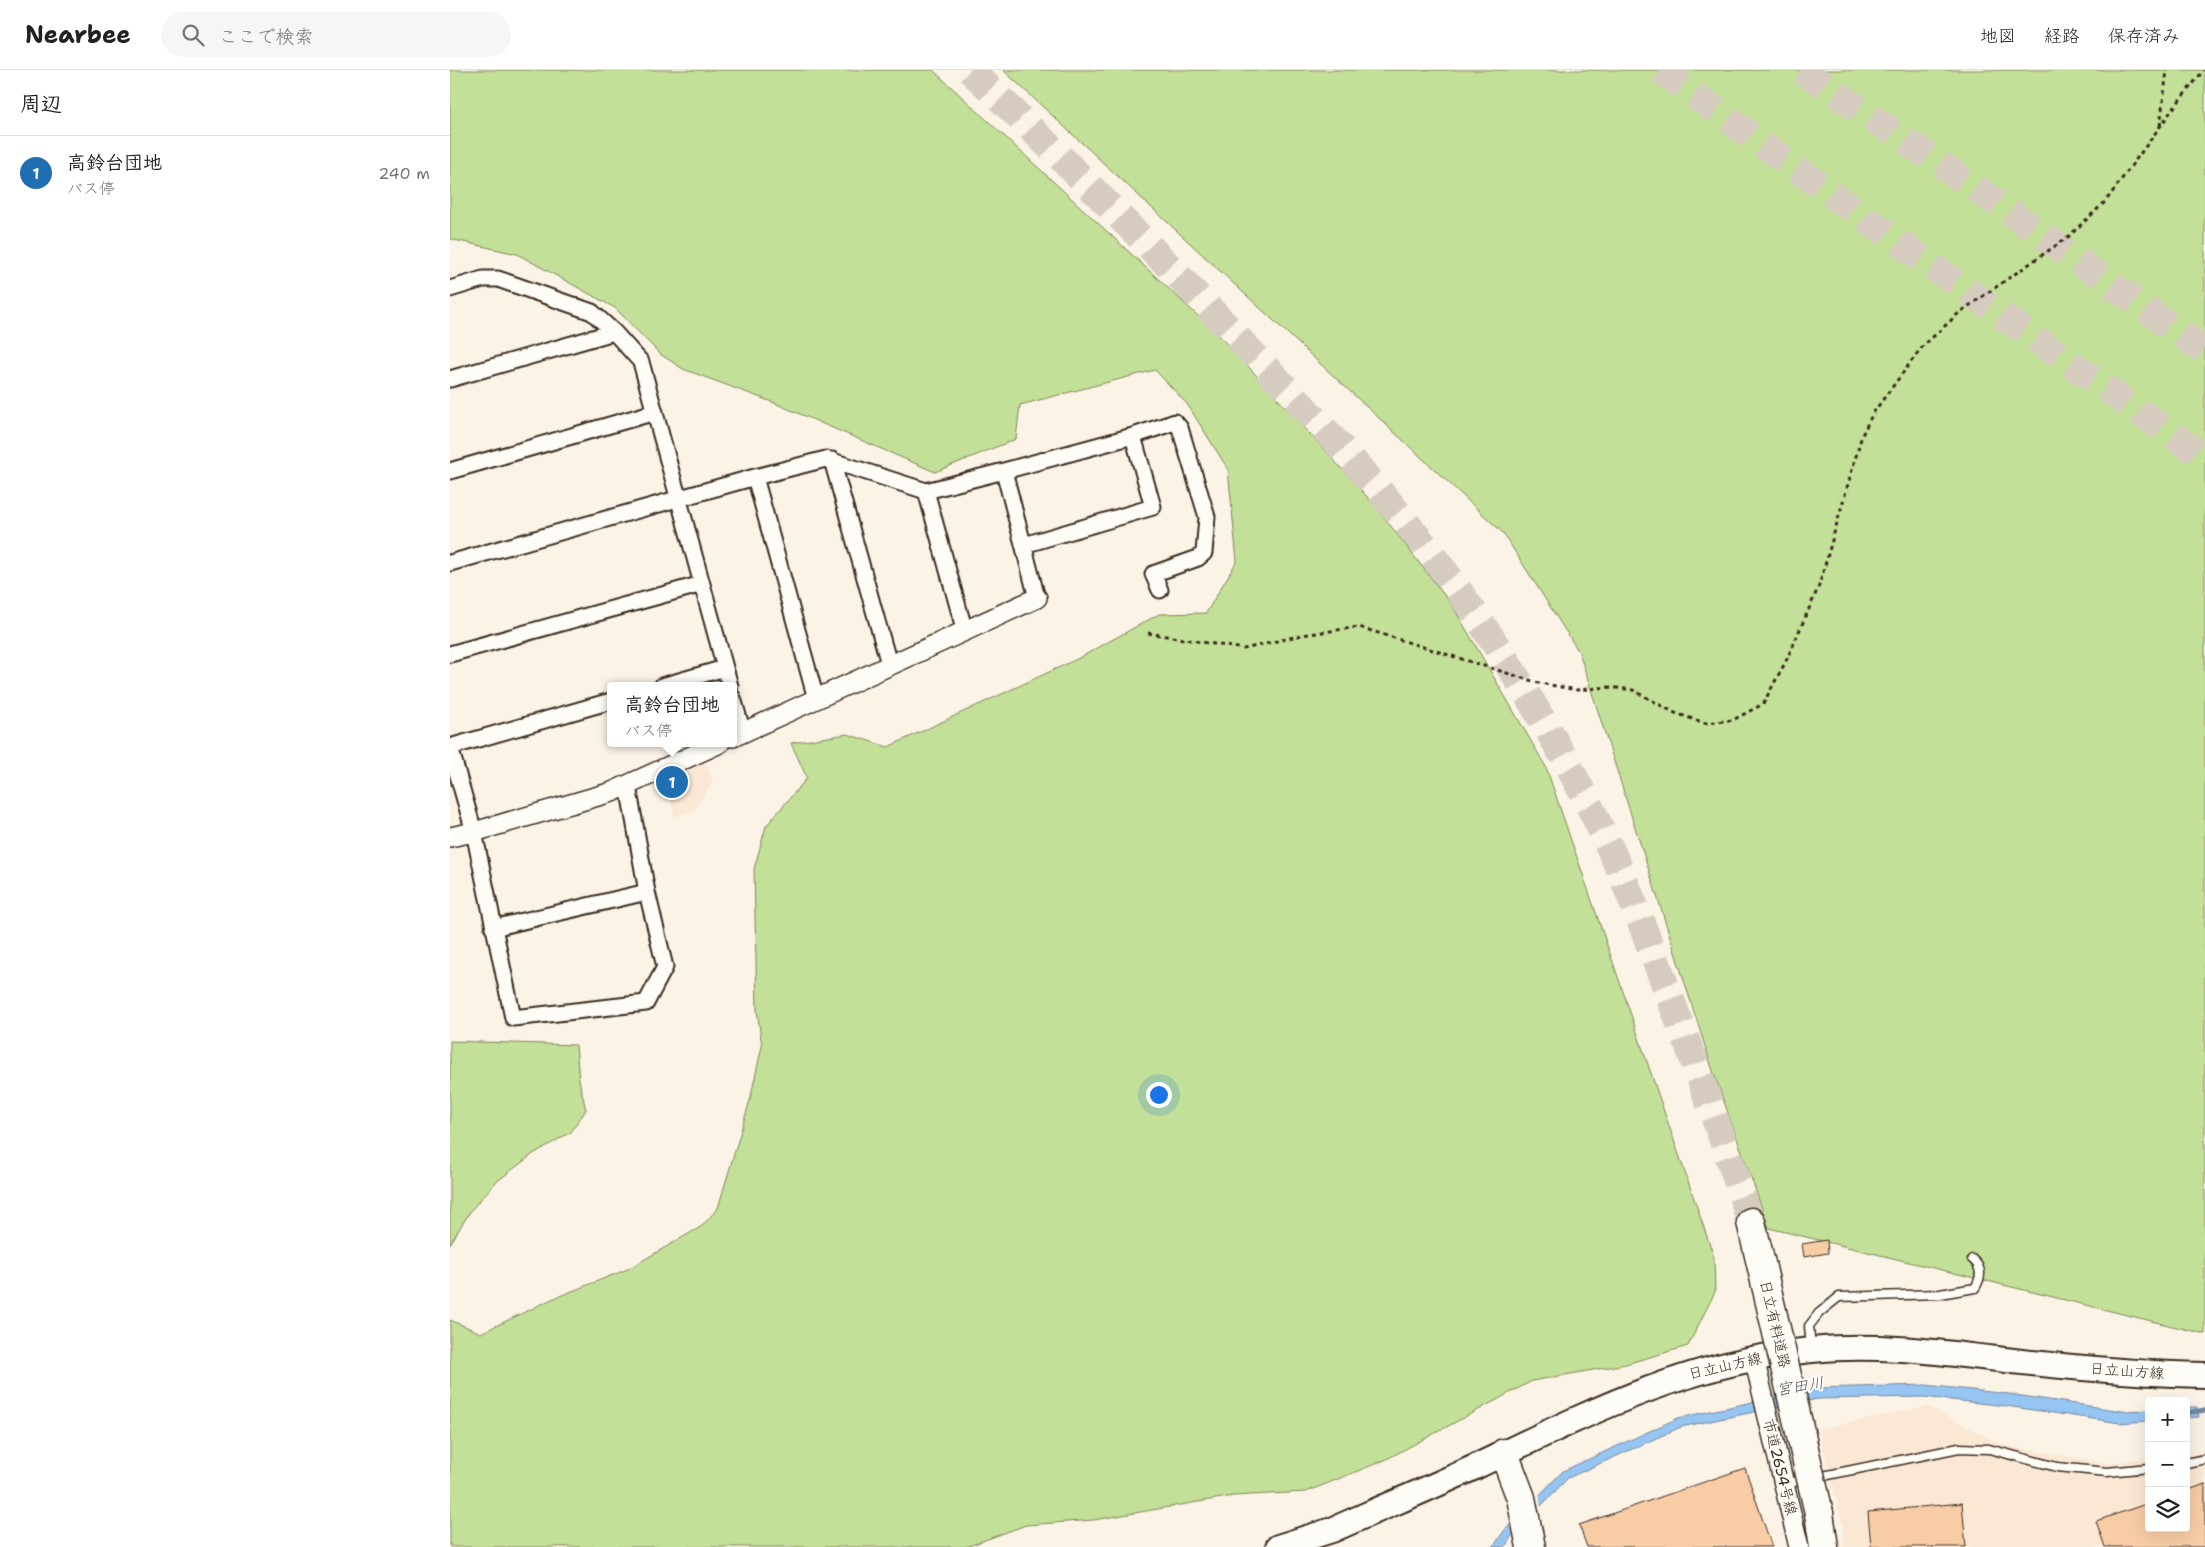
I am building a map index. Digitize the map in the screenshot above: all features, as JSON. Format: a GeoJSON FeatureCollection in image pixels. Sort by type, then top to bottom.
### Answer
{"type":"FeatureCollection","features":[{"type":"Feature","properties":{"kind":"highway","name":"日立有料道路"},"geometry":{"type":"LineString","coordinates":[[1751,1222],[1820,1513],[1824,1547]]}},
{"type":"Feature","properties":{"kind":"highway"},"geometry":{"type":"LineString","coordinates":[[1504,1453],[1516,1484],[1531,1547]]}},
{"type":"Feature","properties":{"kind":"main road","name":"日立山方線"},"geometry":{"type":"LineString","coordinates":[[1278,1547],[1332,1530],[1599,1408],[1649,1388],[1697,1371],[1754,1358],[1812,1350],[1895,1348],[2109,1371],[2205,1375]]}},
{"type":"Feature","properties":{"kind":"street"},"geometry":{"type":"LineString","coordinates":[[450,289],[483,279],[498,279],[592,312],[614,332],[641,362],[729,682]]}},
{"type":"Feature","properties":{"kind":"street"},"geometry":{"type":"LineString","coordinates":[[450,379],[614,332]]}},
{"type":"Feature","properties":{"kind":"street"},"geometry":{"type":"LineString","coordinates":[[450,471],[655,412]]}},
{"type":"Feature","properties":{"kind":"street"},"geometry":{"type":"LineString","coordinates":[[450,563],[678,498],[826,459],[926,491],[1134,436],[1175,422],[1180,428],[1207,517],[1204,552],[1198,558],[1153,574],[1160,590]]}},
{"type":"Feature","properties":{"kind":"street"},"geometry":{"type":"LineString","coordinates":[[1024,546],[1153,507],[1134,436]]}},
{"type":"Feature","properties":{"kind":"street"},"geometry":{"type":"LineString","coordinates":[[832,460],[890,664]]}},
{"type":"Feature","properties":{"kind":"street"},"geometry":{"type":"LineString","coordinates":[[738,735],[1037,598],[1004,471]]}},
{"type":"Feature","properties":{"kind":"street"},"geometry":{"type":"LineString","coordinates":[[755,477],[816,699]]}},
{"type":"Feature","properties":{"kind":"street"},"geometry":{"type":"LineString","coordinates":[[926,491],[965,632]]}},
{"type":"Feature","properties":{"kind":"street"},"geometry":{"type":"LineString","coordinates":[[450,654],[702,584]]}},
{"type":"Feature","properties":{"kind":"street"},"geometry":{"type":"LineString","coordinates":[[676,682],[725,668]]}},
{"type":"Feature","properties":{"kind":"street"},"geometry":{"type":"LineString","coordinates":[[607,702],[450,747],[474,832],[513,1018],[646,1003],[665,967],[647,892],[628,786]]}},
{"type":"Feature","properties":{"kind":"street"},"geometry":{"type":"LineString","coordinates":[[450,837],[474,832],[628,786],[711,747]]}},
{"type":"Feature","properties":{"kind":"street"},"geometry":{"type":"LineString","coordinates":[[493,928],[647,892]]}},
{"type":"Feature","properties":{"kind":"street","name":"市道2654号線"},"geometry":{"type":"LineString","coordinates":[[1754,1358],[1799,1547]]}},
{"type":"Feature","properties":{"kind":"lane"},"geometry":{"type":"LineString","coordinates":[[1812,1350],[1809,1326],[1819,1313],[1839,1297],[1940,1294],[1975,1288],[1980,1276],[1980,1269],[1972,1259]]}},
{"type":"Feature","properties":{"kind":"lane"},"geometry":{"type":"LineString","coordinates":[[1784,1484],[1959,1448],[1989,1449],[2057,1467],[2107,1472],[2145,1468]]}},
{"type":"Feature","properties":{"kind":"lane"},"geometry":{"type":"LineString","coordinates":[[2190,1462],[2205,1459]]}},
{"type":"Feature","properties":{"kind":"path"},"geometry":{"type":"LineString","coordinates":[[2160,126],[2167,70]]}},
{"type":"Feature","properties":{"kind":"path"},"geometry":{"type":"LineString","coordinates":[[1148,633],[1244,649],[1302,635],[1359,628],[1538,683],[1577,690],[1609,687],[1633,690],[1675,712],[1705,723],[1733,720],[1763,704],[1786,661],[1820,586],[1862,435],[1874,413],[1922,347],[1960,312],[2068,237],[2105,202],[2160,126],[2204,70]]}},
{"type":"Feature","properties":{"kind":"shaded area"},"geometry":{"type":"Polygon","coordinates":[[[706,763],[713,782],[694,810],[674,817],[667,779],[706,763]]]}},
{"type":"Feature","properties":{"kind":"shaded area"},"geometry":{"type":"Polygon","coordinates":[[[1928,1406],[2002,1445],[2107,1463],[2145,1458],[2145,1532],[2190,1532],[2190,1454],[2205,1452],[2205,1547],[1843,1547],[1843,1526],[1818,1429],[1928,1406]]]}},
{"type":"Feature","properties":{"kind":"green space"},"geometry":{"type":"Polygon","coordinates":[[[450,70],[933,70],[1224,340],[1372,502],[1452,605],[1546,767],[1714,1257],[1715,1292],[1688,1346],[1626,1364],[1532,1381],[1385,1460],[1306,1492],[1233,1496],[1094,1520],[1026,1525],[966,1547],[450,1547],[450,1320],[481,1333],[552,1299],[628,1269],[702,1226],[718,1208],[750,1100],[762,1046],[757,1010],[754,869],[766,826],[807,778],[791,743],[847,734],[888,747],[1079,658],[1159,614],[1206,613],[1237,561],[1228,469],[1187,404],[1155,370],[1020,405],[1016,439],[935,472],[772,402],[683,369],[660,354],[615,308],[517,254],[450,239],[450,70]]]}},
{"type":"Feature","properties":{"kind":"green space"},"geometry":{"type":"Polygon","coordinates":[[[1003,70],[2205,70],[2205,1334],[1769,1228],[1712,1068],[1579,652],[1503,533],[1003,70]]]}},
{"type":"Feature","properties":{"kind":"green space"},"geometry":{"type":"Polygon","coordinates":[[[450,1041],[576,1045],[579,1080],[586,1110],[571,1132],[533,1154],[496,1182],[471,1210],[450,1244],[450,1041]]]}},
{"type":"Feature","properties":{"kind":"water"},"geometry":{"type":"Polygon","coordinates":[[[1925,1385],[2009,1394],[2122,1411],[2145,1410],[2145,1421],[2120,1423],[2006,1406],[1923,1397],[1818,1399],[1681,1427],[1568,1478],[1511,1537],[1505,1547],[1493,1547],[1504,1531],[1563,1471],[1678,1418],[1818,1388],[1925,1385]]]}},
{"type":"Feature","properties":{"kind":"water"},"geometry":{"type":"Polygon","coordinates":[[[2190,1407],[2197,1407],[2199,1417],[2190,1418],[2190,1407]]]}},
{"type":"Feature","properties":{"kind":"pier"},"geometry":{"type":"Polygon","coordinates":[[[1539,1492],[1541,1509],[1513,1538],[1510,1521],[1539,1492]]]}},
{"type":"Feature","properties":{"kind":"building"},"geometry":{"type":"Polygon","coordinates":[[[1827,1240],[1828,1253],[1804,1257],[1802,1244],[1827,1240]]]}},
{"type":"Feature","properties":{"kind":"building"},"geometry":{"type":"Polygon","coordinates":[[[1745,1468],[1772,1547],[1587,1547],[1579,1525],[1745,1468]]]}},
{"type":"Feature","properties":{"kind":"building"},"geometry":{"type":"Polygon","coordinates":[[[2205,1484],[2205,1547],[2105,1547],[2096,1521],[2145,1504],[2145,1532],[2190,1532],[2190,1490],[2205,1484]]]}},
{"type":"Feature","properties":{"kind":"building"},"geometry":{"type":"Polygon","coordinates":[[[1962,1503],[1966,1547],[1871,1547],[1868,1512],[1962,1503]]]}},
{"type":"Feature","properties":{"kind":"waterway","name":"宮田川"},"geometry":{"type":"LineString","coordinates":[[2190,1412],[2205,1410]]}},
{"type":"Feature","properties":{"kind":"tunnel"},"geometry":{"type":"LineString","coordinates":[[970,70],[1042,139],[1217,316],[1331,437],[1433,556],[1500,651],[1561,752],[1614,857],[1691,1052],[1751,1222]]}},
{"type":"Feature","properties":{"kind":"tunnel"},"geometry":{"type":"LineString","coordinates":[[1660,70],[1919,257],[2205,458]]}},
{"type":"Feature","properties":{"kind":"tunnel"},"geometry":{"type":"LineString","coordinates":[[1801,70],[1977,189],[2205,351]]}},
{"type":"Feature","properties":{"kind":"place","name":"高鈴台団地"},"geometry":{"type":"Point","coordinates":[672,782]}}]}
